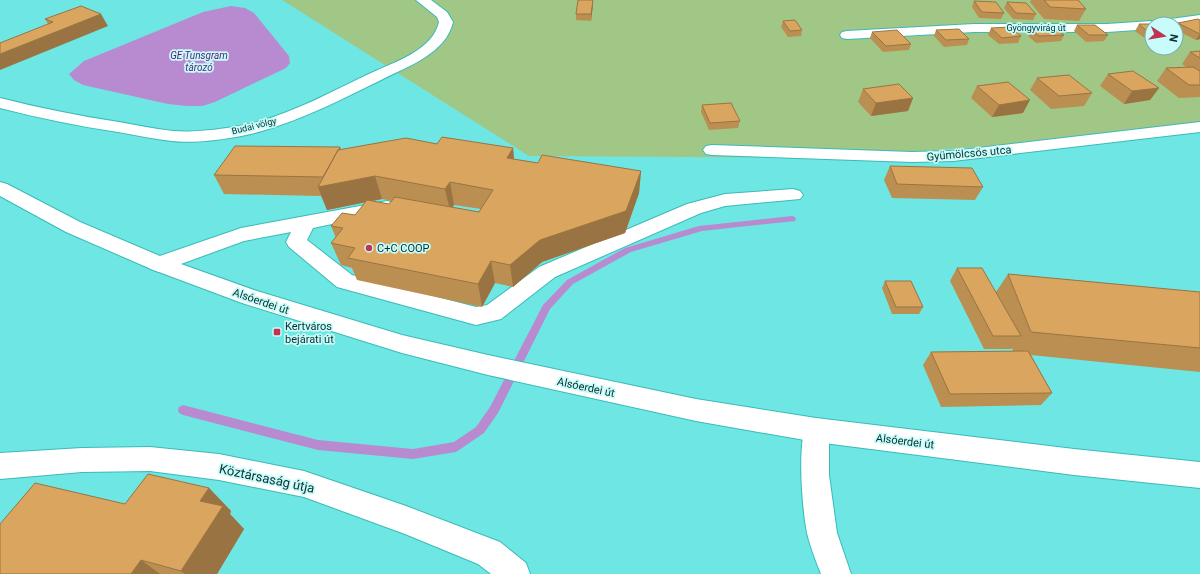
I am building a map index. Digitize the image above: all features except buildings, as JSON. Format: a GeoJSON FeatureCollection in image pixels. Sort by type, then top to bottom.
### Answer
{"type":"FeatureCollection","features":[{"type":"Feature","properties":{"kind":"street","name":"Budai völgy"},"geometry":{"type":"LineString","coordinates":[[0,103],[66,119],[173,136],[199,136],[255,128],[281,120],[316,106],[410,60],[427,49],[438,40],[444,31],[446,22],[442,14],[422,0]]}},
{"type":"Feature","properties":{"kind":"street"},"geometry":{"type":"LineString","coordinates":[[1184,21],[1200,19]]}},
{"type":"Feature","properties":{"kind":"street","name":"Gyöngyvirág út"},"geometry":{"type":"LineString","coordinates":[[848,35],[974,28],[1107,28],[1144,26]]}},
{"type":"Feature","properties":{"kind":"street","name":"Gyümölcsös utca"},"geometry":{"type":"LineString","coordinates":[[712,150],[912,157],[953,156],[1200,127]]}},
{"type":"Feature","properties":{"kind":"street","name":"Alsóerdei út"},"geometry":{"type":"LineString","coordinates":[[0,188],[73,227],[159,264],[250,297],[346,328],[402,344],[488,365],[696,410],[816,430],[1074,462],[1200,475]]}},
{"type":"Feature","properties":{"kind":"street"},"geometry":{"type":"LineString","coordinates":[[306,222],[296,242],[345,281],[476,316],[493,313],[547,272],[694,208],[725,200],[794,195]]}},
{"type":"Feature","properties":{"kind":"street"},"geometry":{"type":"LineString","coordinates":[[159,264],[241,236],[387,207],[402,209]]}},
{"type":"Feature","properties":{"kind":"street"},"geometry":{"type":"LineString","coordinates":[[816,430],[815,475],[822,533],[836,574]]}},
{"type":"Feature","properties":{"kind":"street","name":"Köztársaság útja"},"geometry":{"type":"LineString","coordinates":[[0,466],[82,460],[150,459],[219,467],[304,484],[406,520],[489,553],[515,574]]}},
{"type":"Feature","properties":{"kind":"green space"},"geometry":{"type":"Polygon","coordinates":[[[282,0],[1200,0],[1200,131],[824,158],[529,156],[282,0]]]}},
{"type":"Feature","properties":{"kind":"water","name":"GE Tunsgram tározó"},"geometry":{"type":"Polygon","coordinates":[[[231,6],[245,8],[254,13],[289,56],[290,63],[286,68],[215,102],[202,106],[168,104],[83,85],[74,80],[69,74],[84,61],[203,12],[231,6]]]}},
{"type":"Feature","properties":{"kind":"waterway"},"geometry":{"type":"LineString","coordinates":[[183,410],[318,445],[413,454],[456,447],[480,430],[494,410],[546,307],[570,282],[628,250],[702,228],[792,219]]}},
{"type":"Feature","properties":{"kind":"place","name":"C+C COOP"},"geometry":{"type":"Point","coordinates":[369,248]}},
{"type":"Feature","properties":{"kind":"place","name":"Kertváros bejárati út"},"geometry":{"type":"Point","coordinates":[277,332]}}]}
